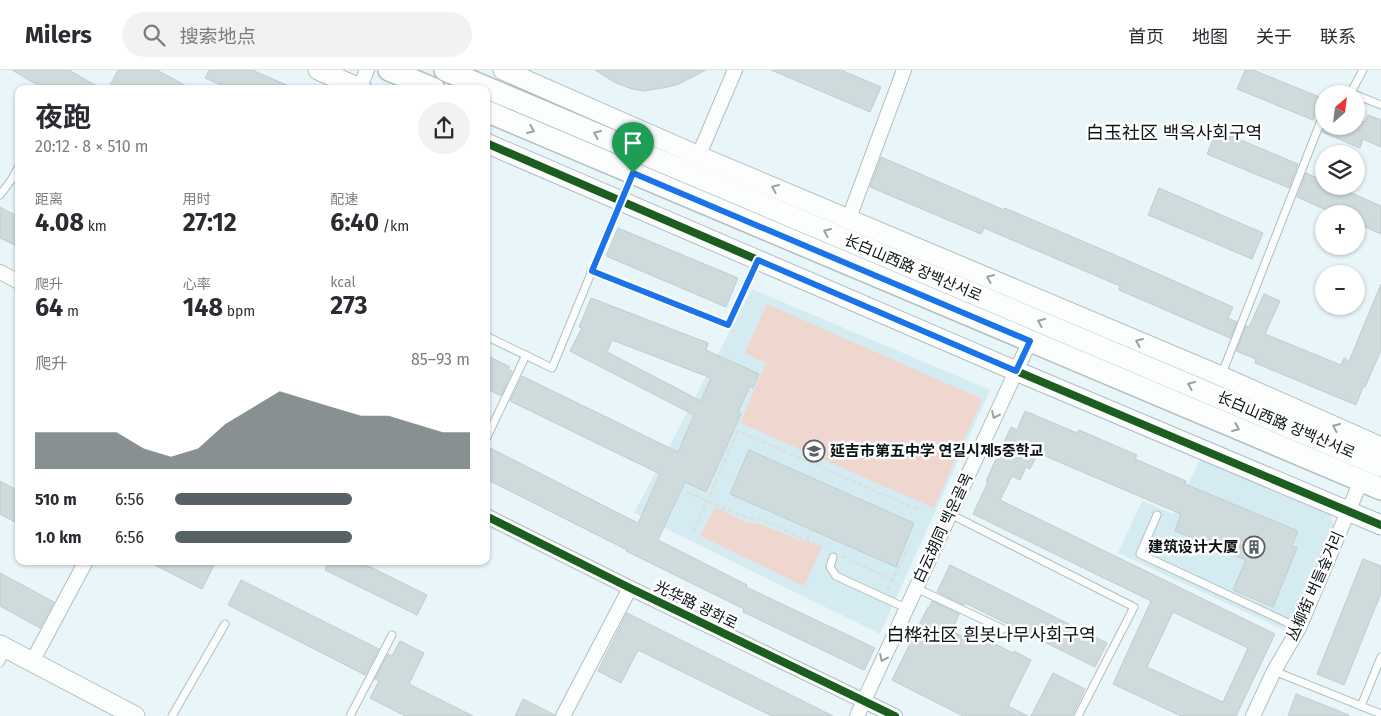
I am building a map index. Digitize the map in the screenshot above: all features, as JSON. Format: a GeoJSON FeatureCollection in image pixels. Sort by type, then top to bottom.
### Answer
{"type":"FeatureCollection","features":[{"type":"Feature","properties":{"kind":"main road"},"geometry":{"type":"LineString","coordinates":[[389,70],[425,85]]}},
{"type":"Feature","properties":{"kind":"main road","name":"长白山西路 장백산서로"},"geometry":{"type":"LineString","coordinates":[[445,70],[484,85]]}},
{"type":"Feature","properties":{"kind":"main road","name":"长白山西路 장백산서로"},"geometry":{"type":"LineString","coordinates":[[490,87],[694,165],[1379,452]]}},
{"type":"Feature","properties":{"kind":"main road","name":"长白山西路 장백산서로"},"geometry":{"type":"LineString","coordinates":[[490,113],[1381,489]]}},
{"type":"Feature","properties":{"kind":"street"},"geometry":{"type":"LineString","coordinates":[[318,70],[353,85]]}},
{"type":"Feature","properties":{"kind":"street"},"geometry":{"type":"LineString","coordinates":[[361,85],[367,70]]}},
{"type":"Feature","properties":{"kind":"street"},"geometry":{"type":"LineString","coordinates":[[503,70],[694,165],[849,218],[1221,376],[1379,452]]}},
{"type":"Feature","properties":{"kind":"street"},"geometry":{"type":"LineString","coordinates":[[694,165],[735,70]]}},
{"type":"Feature","properties":{"kind":"street"},"geometry":{"type":"LineString","coordinates":[[849,218],[904,70]]}},
{"type":"Feature","properties":{"kind":"street"},"geometry":{"type":"LineString","coordinates":[[490,145],[1016,371],[1381,525]]}},
{"type":"Feature","properties":{"kind":"street"},"geometry":{"type":"LineString","coordinates":[[0,272],[15,280]]}},
{"type":"Feature","properties":{"kind":"street","name":"白云胡同 백운골목"},"geometry":{"type":"LineString","coordinates":[[857,716],[1030,341]]}},
{"type":"Feature","properties":{"kind":"street","name":"丛柳街 버들숲거리"},"geometry":{"type":"LineString","coordinates":[[1254,715],[1274,670],[1299,628],[1361,481]]}},
{"type":"Feature","properties":{"kind":"street","name":"光华路 광화로"},"geometry":{"type":"LineString","coordinates":[[490,518],[895,716]]}},
{"type":"Feature","properties":{"kind":"street"},"geometry":{"type":"LineString","coordinates":[[32,662],[84,565]]}},
{"type":"Feature","properties":{"kind":"street"},"geometry":{"type":"LineString","coordinates":[[563,716],[630,588]]}},
{"type":"Feature","properties":{"kind":"street"},"geometry":{"type":"LineString","coordinates":[[3,653],[32,662],[135,716]]}},
{"type":"Feature","properties":{"kind":"lane"},"geometry":{"type":"LineString","coordinates":[[1357,85],[1363,70]]}},
{"type":"Feature","properties":{"kind":"lane"},"geometry":{"type":"LineString","coordinates":[[1365,99],[1381,105]]}},
{"type":"Feature","properties":{"kind":"lane"},"geometry":{"type":"LineString","coordinates":[[1221,376],[1315,135]]}},
{"type":"Feature","properties":{"kind":"lane"},"geometry":{"type":"LineString","coordinates":[[0,195],[15,173]]}},
{"type":"Feature","properties":{"kind":"lane"},"geometry":{"type":"LineString","coordinates":[[490,338],[552,368],[633,173]]}},
{"type":"Feature","properties":{"kind":"lane"},"geometry":{"type":"LineString","coordinates":[[592,271],[728,325],[758,260]]}},
{"type":"Feature","properties":{"kind":"lane"},"geometry":{"type":"LineString","coordinates":[[490,431],[526,355]]}},
{"type":"Feature","properties":{"kind":"lane"},"geometry":{"type":"LineString","coordinates":[[950,514],[1134,606],[1078,716]]}},
{"type":"Feature","properties":{"kind":"lane"},"geometry":{"type":"LineString","coordinates":[[1157,515],[1140,554],[1299,628]]}},
{"type":"Feature","properties":{"kind":"lane"},"geometry":{"type":"LineString","coordinates":[[832,554],[830,567],[836,576],[906,608]]}},
{"type":"Feature","properties":{"kind":"lane"},"geometry":{"type":"LineString","coordinates":[[916,588],[1003,629]]}},
{"type":"Feature","properties":{"kind":"lane"},"geometry":{"type":"LineString","coordinates":[[172,716],[225,624]]}},
{"type":"Feature","properties":{"kind":"lane"},"geometry":{"type":"LineString","coordinates":[[350,716],[392,635]]}},
{"type":"Feature","properties":{"kind":"lane"},"geometry":{"type":"LineString","coordinates":[[1361,706],[1381,658]]}},
{"type":"Feature","properties":{"kind":"lane"},"geometry":{"type":"LineString","coordinates":[[1274,670],[1381,714]]}},
{"type":"Feature","properties":{"kind":"path"},"geometry":{"type":"LineString","coordinates":[[694,531],[738,431],[919,510]]}},
{"type":"Feature","properties":{"kind":"path"},"geometry":{"type":"LineString","coordinates":[[687,492],[747,518],[760,519],[807,540],[832,554]]}},
{"type":"Feature","properties":{"kind":"path"},"geometry":{"type":"LineString","coordinates":[[807,540],[811,530]]}},
{"type":"Feature","properties":{"kind":"path"},"geometry":{"type":"LineString","coordinates":[[884,598],[908,548]]}},
{"type":"Feature","properties":{"kind":"path"},"geometry":{"type":"LineString","coordinates":[[841,556],[893,580]]}},
{"type":"Feature","properties":{"kind":"shaded area","name":"延吉市第五中学 연길시제5중학교"},"geometry":{"type":"Polygon","coordinates":[[[752,289],[990,390],[880,634],[634,513],[752,289]]]}},
{"type":"Feature","properties":{"kind":"shaded area"},"geometry":{"type":"Polygon","coordinates":[[[767,304],[982,399],[934,508],[740,423],[766,363],[745,353],[767,304]]]}},
{"type":"Feature","properties":{"kind":"shaded area"},"geometry":{"type":"Polygon","coordinates":[[[1202,455],[1327,509],[1331,515],[1334,526],[1332,534],[1289,632],[1118,553],[1142,501],[1174,514],[1202,455]]]}},
{"type":"Feature","properties":{"kind":"shaded area"},"geometry":{"type":"Polygon","coordinates":[[[715,507],[746,522],[760,524],[822,547],[804,586],[700,536],[715,507]]]}},
{"type":"Feature","properties":{"kind":"building"},"geometry":{"type":"Polygon","coordinates":[[[12,70],[69,70],[95,85],[37,85],[12,70]]]}},
{"type":"Feature","properties":{"kind":"building"},"geometry":{"type":"Polygon","coordinates":[[[118,70],[157,70],[185,85],[110,85],[118,70]]]}},
{"type":"Feature","properties":{"kind":"building"},"geometry":{"type":"Polygon","coordinates":[[[209,70],[252,70],[287,85],[221,85],[205,78],[209,70]]]}},
{"type":"Feature","properties":{"kind":"building"},"geometry":{"type":"Polygon","coordinates":[[[595,70],[706,70],[679,84],[644,91],[616,83],[595,70]]]}},
{"type":"Feature","properties":{"kind":"building"},"geometry":{"type":"Polygon","coordinates":[[[771,70],[841,70],[881,87],[870,112],[771,70]]]}},
{"type":"Feature","properties":{"kind":"building"},"geometry":{"type":"Polygon","coordinates":[[[1245,70],[1253,70],[1315,95],[1315,115],[1313,120],[1237,89],[1245,70]]]}},
{"type":"Feature","properties":{"kind":"building"},"geometry":{"type":"Polygon","coordinates":[[[1368,115],[1381,120],[1381,147],[1363,139],[1361,145],[1353,145],[1329,135],[1365,135],[1365,122],[1368,115]]]}},
{"type":"Feature","properties":{"kind":"building"},"geometry":{"type":"Polygon","coordinates":[[[1217,130],[1298,164],[1289,188],[1207,154],[1217,130]]]}},
{"type":"Feature","properties":{"kind":"building"},"geometry":{"type":"Polygon","coordinates":[[[881,157],[1004,210],[1005,208],[1233,307],[1228,318],[1237,322],[1230,338],[1119,290],[1120,286],[984,228],[981,234],[870,187],[881,157]]]}},
{"type":"Feature","properties":{"kind":"building"},"geometry":{"type":"Polygon","coordinates":[[[1306,173],[1315,177],[1315,195],[1356,195],[1381,206],[1381,234],[1365,227],[1365,205],[1315,205],[1297,197],[1306,173]]]}},
{"type":"Feature","properties":{"kind":"building"},"geometry":{"type":"Polygon","coordinates":[[[1159,188],[1263,233],[1252,259],[1148,215],[1159,188]]]}},
{"type":"Feature","properties":{"kind":"building"},"geometry":{"type":"Polygon","coordinates":[[[0,207],[15,215],[15,245],[0,238],[0,207]]]}},
{"type":"Feature","properties":{"kind":"building"},"geometry":{"type":"Polygon","coordinates":[[[618,228],[738,278],[726,307],[606,256],[618,228]]]}},
{"type":"Feature","properties":{"kind":"building"},"geometry":{"type":"Polygon","coordinates":[[[1381,284],[1381,350],[1356,405],[1255,363],[1256,359],[1236,351],[1246,326],[1249,327],[1264,294],[1280,301],[1265,334],[1341,365],[1344,358],[1349,361],[1381,284]]]}},
{"type":"Feature","properties":{"kind":"building"},"geometry":{"type":"Polygon","coordinates":[[[591,298],[708,343],[706,350],[759,374],[753,388],[750,386],[738,412],[741,414],[706,492],[685,482],[658,540],[747,585],[746,587],[875,648],[864,670],[743,612],[744,609],[490,481],[490,448],[638,523],[660,474],[510,401],[522,376],[678,452],[694,415],[570,351],[582,328],[579,327],[591,298]],[[612,340],[607,352],[701,401],[711,378],[612,340]]]}},
{"type":"Feature","properties":{"kind":"building"},"geometry":{"type":"Polygon","coordinates":[[[490,357],[510,367],[508,369],[512,371],[501,396],[490,390],[490,357]]]}},
{"type":"Feature","properties":{"kind":"building"},"geometry":{"type":"Polygon","coordinates":[[[1025,411],[1077,433],[1079,430],[1137,455],[1135,459],[1186,481],[1185,484],[1298,531],[1292,546],[1297,548],[1273,607],[1233,590],[1246,560],[1175,531],[1181,514],[1038,453],[1030,469],[1026,467],[1020,480],[1012,476],[1000,500],[1275,634],[1236,716],[1181,716],[1113,684],[1151,601],[973,514],[1011,427],[1017,430],[1025,411]],[[1173,612],[1147,667],[1223,702],[1248,648],[1173,612]]]}},
{"type":"Feature","properties":{"kind":"building"},"geometry":{"type":"Polygon","coordinates":[[[749,450],[914,523],[896,567],[730,494],[749,450]]]}},
{"type":"Feature","properties":{"kind":"building"},"geometry":{"type":"Polygon","coordinates":[[[0,481],[15,489],[15,522],[0,514],[0,481]]]}},
{"type":"Feature","properties":{"kind":"building"},"geometry":{"type":"Polygon","coordinates":[[[1363,559],[1381,566],[1381,593],[1344,685],[1317,674],[1363,559]]]}},
{"type":"Feature","properties":{"kind":"building"},"geometry":{"type":"Polygon","coordinates":[[[155,565],[214,565],[202,589],[155,565]]]}},
{"type":"Feature","properties":{"kind":"building"},"geometry":{"type":"Polygon","coordinates":[[[327,565],[366,565],[427,595],[417,615],[325,570],[327,565]]]}},
{"type":"Feature","properties":{"kind":"building"},"geometry":{"type":"Polygon","coordinates":[[[950,565],[1107,643],[1095,667],[965,603],[964,605],[937,592],[950,565]]]}},
{"type":"Feature","properties":{"kind":"building"},"geometry":{"type":"Polygon","coordinates":[[[0,573],[54,602],[40,628],[0,606],[0,573]]]}},
{"type":"Feature","properties":{"kind":"building"},"geometry":{"type":"Polygon","coordinates":[[[241,580],[379,649],[365,675],[228,605],[241,580]]]}},
{"type":"Feature","properties":{"kind":"building"},"geometry":{"type":"Polygon","coordinates":[[[932,601],[959,614],[952,631],[973,641],[976,634],[1031,660],[1008,706],[1028,716],[963,716],[892,680],[932,601]]]}},
{"type":"Feature","properties":{"kind":"building"},"geometry":{"type":"Polygon","coordinates":[[[627,613],[833,716],[772,716],[638,650],[621,683],[598,671],[627,613]]]}},
{"type":"Feature","properties":{"kind":"building"},"geometry":{"type":"Polygon","coordinates":[[[400,641],[424,653],[409,684],[473,716],[405,716],[370,698],[379,681],[375,679],[388,654],[392,656],[400,641]]]}},
{"type":"Feature","properties":{"kind":"building"},"geometry":{"type":"Polygon","coordinates":[[[1053,673],[1085,689],[1072,716],[1031,716],[1053,673]]]}},
{"type":"Feature","properties":{"kind":"building"},"geometry":{"type":"Polygon","coordinates":[[[1296,694],[1349,715],[1349,716],[1288,716],[1296,694]]]}},
{"type":"Feature","properties":{"kind":"building"},"geometry":{"type":"Polygon","coordinates":[[[523,699],[555,715],[515,716],[523,699]]]}},
{"type":"Feature","properties":{"kind":"cycle path"},"geometry":{"type":"LineString","coordinates":[[490,145],[1016,371],[1381,525]]}},
{"type":"Feature","properties":{"kind":"cycle path"},"geometry":{"type":"LineString","coordinates":[[490,518],[895,716]]}},
{"type":"Feature","properties":{"kind":"place","name":"延吉市第五中学 연길시제5중학교"},"geometry":{"type":"Point","coordinates":[814,451]}},
{"type":"Feature","properties":{"kind":"place","name":"建筑设计大厦"},"geometry":{"type":"Point","coordinates":[1254,547]}},
{"type":"Feature","properties":{"kind":"district","name":"白玉社区 백옥사회구역"},"geometry":{"type":"Point","coordinates":[1174,133]}},
{"type":"Feature","properties":{"kind":"district","name":"白桦社区 흰봇나무사회구역"},"geometry":{"type":"Point","coordinates":[991,635]}},
{"type":"Feature","properties":{"kind":"route"},"geometry":{"type":"LineString","coordinates":[[633,173],[1030,341],[1016,371],[758,260],[728,325],[592,271],[633,173]]}}]}
